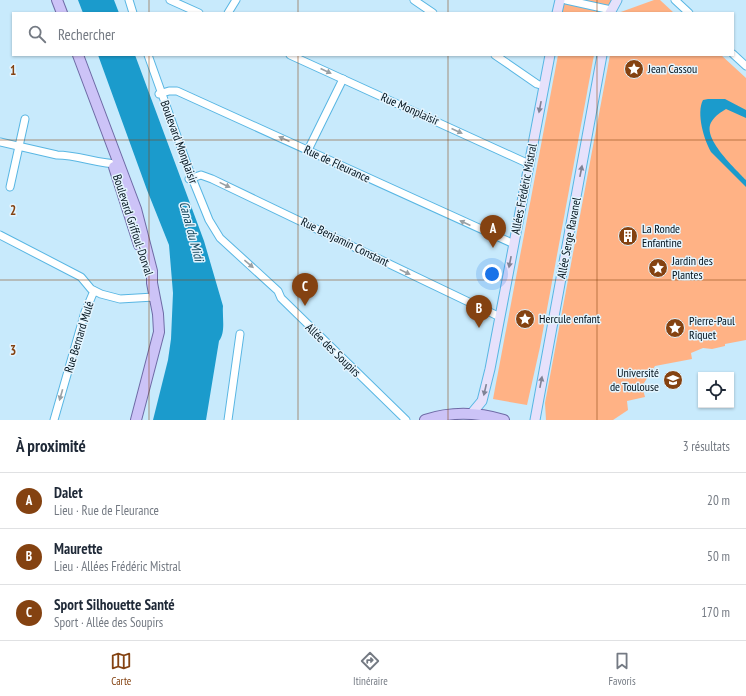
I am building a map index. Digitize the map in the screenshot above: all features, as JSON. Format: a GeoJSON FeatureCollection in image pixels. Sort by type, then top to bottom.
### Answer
{"type":"FeatureCollection","features":[{"type":"Feature","properties":{"kind":"main road"},"geometry":{"type":"LineString","coordinates":[[52,0],[57,12]]}},
{"type":"Feature","properties":{"kind":"main road"},"geometry":{"type":"LineString","coordinates":[[57,0],[62,12]]}},
{"type":"Feature","properties":{"kind":"main road"},"geometry":{"type":"LineString","coordinates":[[558,12],[560,0]]}},
{"type":"Feature","properties":{"kind":"main road"},"geometry":{"type":"LineString","coordinates":[[610,11],[617,0]]}},
{"type":"Feature","properties":{"kind":"main road","name":"Boulevard Griffoul-Dorval"},"geometry":{"type":"LineString","coordinates":[[72,56],[136,209],[149,259],[159,324],[158,341],[136,420]]}},
{"type":"Feature","properties":{"kind":"main road","name":"Boulevard Griffoul-Dorval"},"geometry":{"type":"LineString","coordinates":[[78,56],[116,164]]}},
{"type":"Feature","properties":{"kind":"main road","name":"Allées Frédéric Mistral"},"geometry":{"type":"LineString","coordinates":[[472,413],[480,405],[484,398],[550,56]]}},
{"type":"Feature","properties":{"kind":"main road","name":"Allée Serge Ravanel"},"geometry":{"type":"LineString","coordinates":[[535,420],[602,56]]}},
{"type":"Feature","properties":{"kind":"main road"},"geometry":{"type":"LineString","coordinates":[[425,420],[446,414],[472,413],[504,420]]}},
{"type":"Feature","properties":{"kind":"street"},"geometry":{"type":"LineString","coordinates":[[127,0],[133,12]]}},
{"type":"Feature","properties":{"kind":"street"},"geometry":{"type":"LineString","coordinates":[[170,0],[196,12]]}},
{"type":"Feature","properties":{"kind":"street"},"geometry":{"type":"LineString","coordinates":[[229,12],[236,0]]}},
{"type":"Feature","properties":{"kind":"street"},"geometry":{"type":"LineString","coordinates":[[414,0],[432,12]]}},
{"type":"Feature","properties":{"kind":"street"},"geometry":{"type":"LineString","coordinates":[[566,0],[610,11]]}},
{"type":"Feature","properties":{"kind":"street"},"geometry":{"type":"LineString","coordinates":[[675,0],[688,12]]}},
{"type":"Feature","properties":{"kind":"street"},"geometry":{"type":"LineString","coordinates":[[734,55],[746,66]]}},
{"type":"Feature","properties":{"kind":"street","name":"Boulevard Monplaisir"},"geometry":{"type":"LineString","coordinates":[[148,56],[190,179],[212,228]]}},
{"type":"Feature","properties":{"kind":"street","name":"Rue Monplaisir"},"geometry":{"type":"LineString","coordinates":[[292,56],[529,164]]}},
{"type":"Feature","properties":{"kind":"street"},"geometry":{"type":"LineString","coordinates":[[496,56],[537,84],[544,86]]}},
{"type":"Feature","properties":{"kind":"street"},"geometry":{"type":"LineString","coordinates":[[308,150],[343,79]]}},
{"type":"Feature","properties":{"kind":"street","name":"Rue de Fleurance"},"geometry":{"type":"LineString","coordinates":[[160,94],[177,91],[514,244]]}},
{"type":"Feature","properties":{"kind":"street"},"geometry":{"type":"LineString","coordinates":[[10,188],[25,118]]}},
{"type":"Feature","properties":{"kind":"street"},"geometry":{"type":"LineString","coordinates":[[0,142],[57,156],[116,164]]}},
{"type":"Feature","properties":{"kind":"street","name":"Rue Benjamin Constant"},"geometry":{"type":"LineString","coordinates":[[190,179],[201,175],[212,179],[500,317]]}},
{"type":"Feature","properties":{"kind":"street","name":"Allée des Soupirs"},"geometry":{"type":"LineString","coordinates":[[212,228],[220,238],[278,291],[281,298],[406,420]]}},
{"type":"Feature","properties":{"kind":"street"},"geometry":{"type":"LineString","coordinates":[[0,235],[81,277],[94,291]]}},
{"type":"Feature","properties":{"kind":"street","name":"Rue Bernard Mulé"},"geometry":{"type":"LineString","coordinates":[[54,420],[85,312],[94,291],[120,299],[154,297]]}},
{"type":"Feature","properties":{"kind":"street"},"geometry":{"type":"LineString","coordinates":[[228,420],[240,334]]}},
{"type":"Feature","properties":{"kind":"shaded area"},"geometry":{"type":"Polygon","coordinates":[[[563,0],[612,0],[607,12],[560,12],[563,0]]]}},
{"type":"Feature","properties":{"kind":"shaded area"},"geometry":{"type":"Polygon","coordinates":[[[654,0],[660,0],[673,12],[621,12],[654,0]]]}},
{"type":"Feature","properties":{"kind":"shaded area"},"geometry":{"type":"Polygon","coordinates":[[[558,56],[594,56],[540,347],[527,405],[493,399],[558,56]]]}},
{"type":"Feature","properties":{"kind":"shaded area","name":"Jardin des Plantes"},"geometry":{"type":"Polygon","coordinates":[[[610,56],[722,56],[746,78],[746,340],[725,344],[725,346],[712,349],[703,348],[691,353],[692,359],[655,366],[642,386],[645,397],[627,401],[628,410],[613,420],[546,420],[545,403],[610,56]]]}},
{"type":"Feature","properties":{"kind":"water"},"geometry":{"type":"Polygon","coordinates":[[[78,0],[114,0],[119,12],[83,12],[78,0]]]}},
{"type":"Feature","properties":{"kind":"water","name":"Canal du Midi"},"geometry":{"type":"Polygon","coordinates":[[[98,56],[135,56],[204,241],[223,306],[222,333],[219,341],[206,420],[153,420],[168,360],[171,339],[173,293],[169,245],[147,190],[98,56]]]}},
{"type":"Feature","properties":{"kind":"water"},"geometry":{"type":"Polygon","coordinates":[[[725,99],[746,110],[746,118],[726,109],[715,117],[710,128],[715,144],[728,161],[746,180],[746,187],[711,152],[708,147],[700,112],[703,100],[725,99]]]}},
{"type":"Feature","properties":{"kind":"place","name":"Jean Cassou"},"geometry":{"type":"Point","coordinates":[634,69]}},
{"type":"Feature","properties":{"kind":"place","name":"La Ronde Enfantine"},"geometry":{"type":"Point","coordinates":[628,236]}},
{"type":"Feature","properties":{"kind":"place","name":"Dalet"},"geometry":{"type":"Point","coordinates":[493,248]}},
{"type":"Feature","properties":{"kind":"place","name":"Jardin des Plantes"},"geometry":{"type":"Point","coordinates":[658,268]}},
{"type":"Feature","properties":{"kind":"place","name":"Sport Silhouette Santé"},"geometry":{"type":"Point","coordinates":[305,306]}},
{"type":"Feature","properties":{"kind":"place","name":"Hercule enfant"},"geometry":{"type":"Point","coordinates":[525,319]}},
{"type":"Feature","properties":{"kind":"place","name":"Maurette"},"geometry":{"type":"Point","coordinates":[479,328]}},
{"type":"Feature","properties":{"kind":"place","name":"Pierre-Paul Riquet"},"geometry":{"type":"Point","coordinates":[675,328]}},
{"type":"Feature","properties":{"kind":"place","name":"Université de Toulouse"},"geometry":{"type":"Point","coordinates":[673,380]}}]}
